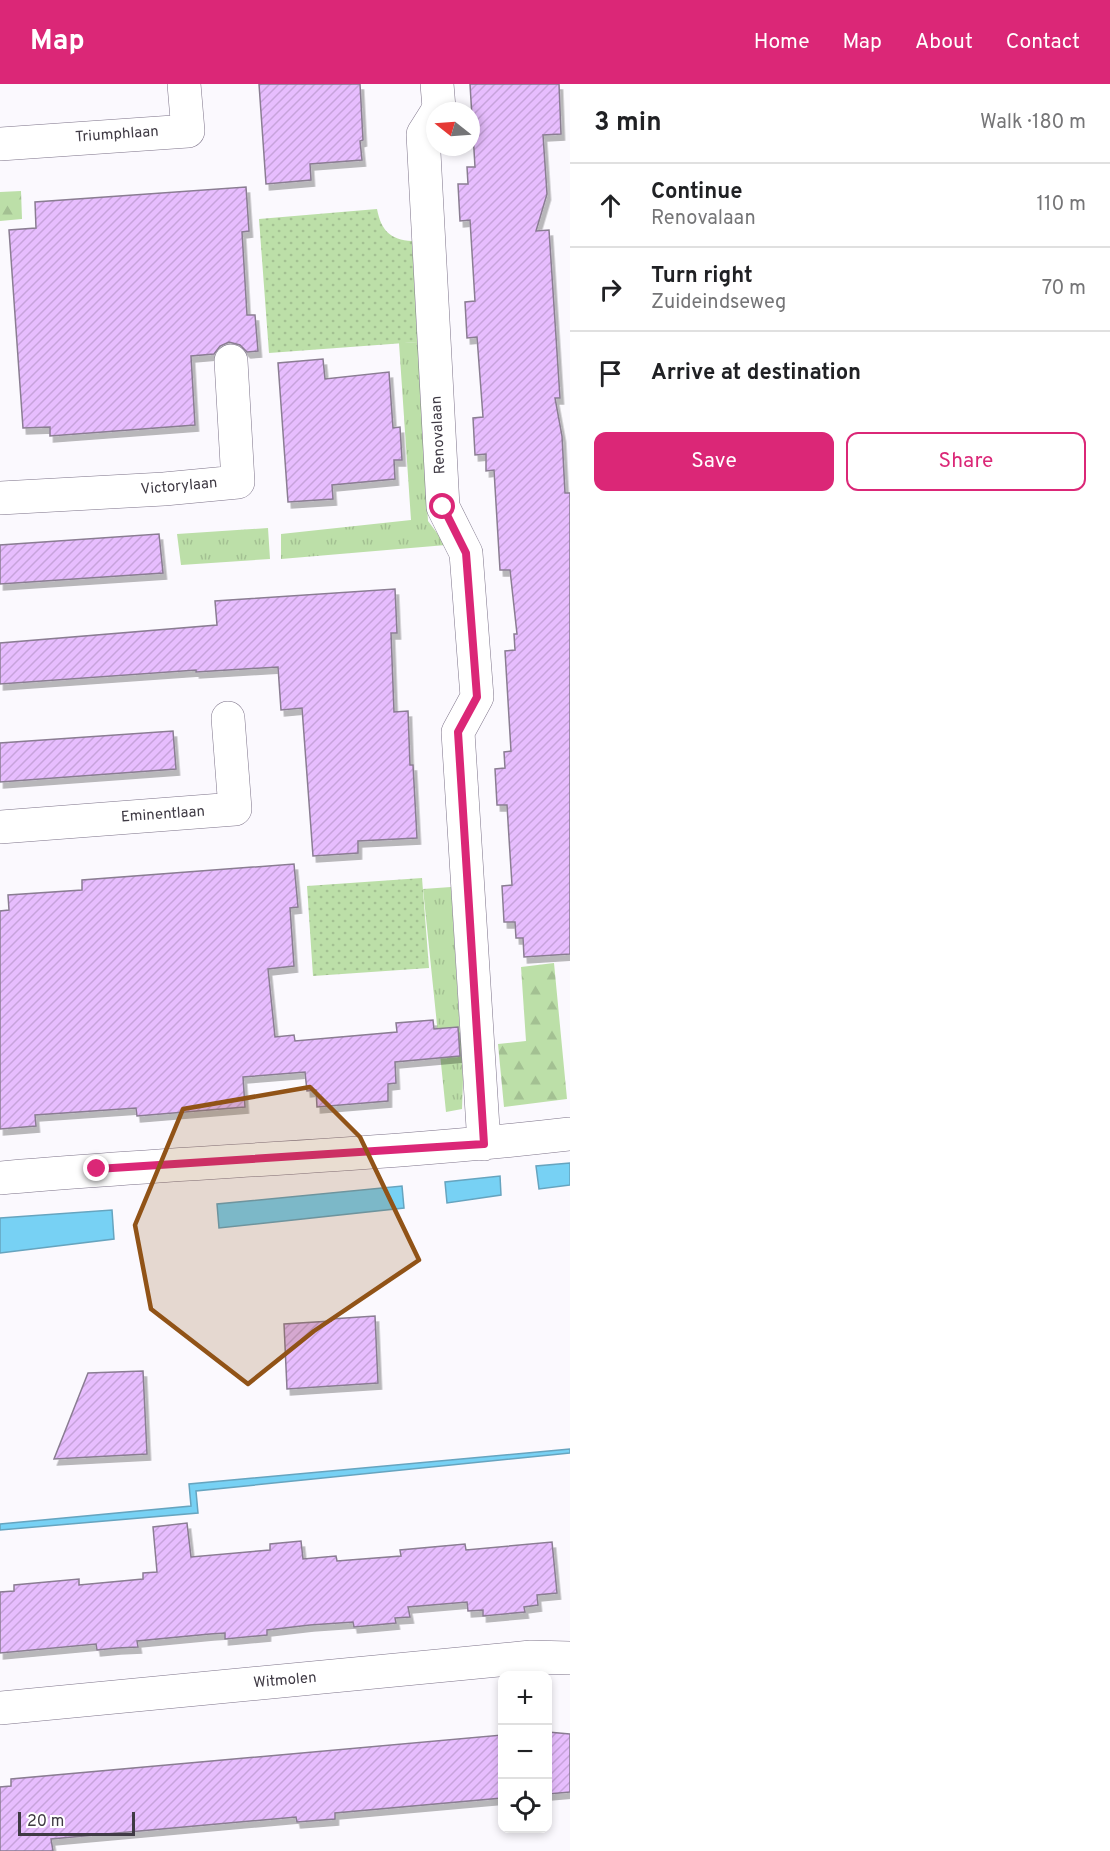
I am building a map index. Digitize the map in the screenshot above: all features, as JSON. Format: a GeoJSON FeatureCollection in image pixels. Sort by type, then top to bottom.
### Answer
{"type":"FeatureCollection","features":[{"type":"Feature","properties":{"kind":"street","name":"Triumphlaan"},"geometry":{"type":"LineString","coordinates":[[0,144],[188,131],[184,84]]}},
{"type":"Feature","properties":{"kind":"street","name":"Renovalaan"},"geometry":{"type":"LineString","coordinates":[[437,84],[438,102]]}},
{"type":"Feature","properties":{"kind":"street","name":"Renovalaan"},"geometry":{"type":"LineString","coordinates":[[426,129],[423,134],[443,507],[466,553],[477,697],[458,732],[484,1144]]}},
{"type":"Feature","properties":{"kind":"street","name":"Victorylaan"},"geometry":{"type":"LineString","coordinates":[[0,498],[164,489],[237,482],[231,362]]}},
{"type":"Feature","properties":{"kind":"street","name":"Eminentlaan"},"geometry":{"type":"LineString","coordinates":[[0,827],[235,809],[228,718]]}},
{"type":"Feature","properties":{"kind":"street"},"geometry":{"type":"LineString","coordinates":[[0,1178],[97,1169],[484,1144],[570,1134]]}},
{"type":"Feature","properties":{"kind":"street","name":"Witmolen"},"geometry":{"type":"LineString","coordinates":[[0,1708],[531,1657],[570,1658]]}},
{"type":"Feature","properties":{"kind":"highlighted area"},"geometry":{"type":"Polygon","coordinates":[[[310,1087],[360,1137],[419,1260],[314,1331],[248,1384],[151,1309],[135,1225],[183,1109],[310,1087]]]}},
{"type":"Feature","properties":{"kind":"green space"},"geometry":{"type":"Polygon","coordinates":[[[21,191],[22,219],[0,221],[0,192],[21,191]]]}},
{"type":"Feature","properties":{"kind":"green space"},"geometry":{"type":"Polygon","coordinates":[[[377,209],[381,223],[392,236],[412,241],[418,342],[269,353],[259,219],[377,209]]]}},
{"type":"Feature","properties":{"kind":"green space"},"geometry":{"type":"Polygon","coordinates":[[[418,342],[428,521],[446,545],[281,559],[281,534],[411,520],[399,343],[418,342]]]}},
{"type":"Feature","properties":{"kind":"green space"},"geometry":{"type":"Polygon","coordinates":[[[268,528],[270,559],[181,565],[177,534],[268,528]]]}},
{"type":"Feature","properties":{"kind":"green space"},"geometry":{"type":"Polygon","coordinates":[[[422,878],[429,968],[313,976],[307,886],[422,878]]]}},
{"type":"Feature","properties":{"kind":"green space"},"geometry":{"type":"Polygon","coordinates":[[[451,887],[463,1080],[462,1109],[446,1112],[423,889],[451,887]]]}},
{"type":"Feature","properties":{"kind":"green space"},"geometry":{"type":"Polygon","coordinates":[[[554,963],[567,1099],[504,1107],[498,1044],[526,1041],[521,967],[554,963]]]}},
{"type":"Feature","properties":{"kind":"water"},"geometry":{"type":"Polygon","coordinates":[[[570,1163],[570,1185],[539,1189],[536,1166],[570,1163]]]}},
{"type":"Feature","properties":{"kind":"water"},"geometry":{"type":"Polygon","coordinates":[[[500,1176],[501,1195],[447,1203],[445,1182],[500,1176]]]}},
{"type":"Feature","properties":{"kind":"water"},"geometry":{"type":"Polygon","coordinates":[[[402,1186],[404,1208],[219,1228],[217,1204],[402,1186]]]}},
{"type":"Feature","properties":{"kind":"water"},"geometry":{"type":"Polygon","coordinates":[[[112,1210],[114,1239],[0,1253],[0,1218],[112,1210]]]}},
{"type":"Feature","properties":{"kind":"water"},"geometry":{"type":"Polygon","coordinates":[[[570,1449],[570,1453],[196,1491],[198,1513],[0,1530],[0,1524],[191,1506],[189,1484],[570,1449]]]}},
{"type":"Feature","properties":{"kind":"building"},"geometry":{"type":"Polygon","coordinates":[[[259,84],[360,84],[362,160],[310,164],[311,180],[266,184],[259,84]]]}},
{"type":"Feature","properties":{"kind":"building"},"geometry":{"type":"Polygon","coordinates":[[[470,84],[559,84],[561,134],[543,135],[547,194],[536,231],[549,230],[560,398],[555,398],[562,436],[565,493],[570,493],[570,954],[524,957],[523,938],[516,938],[515,922],[504,922],[502,886],[512,885],[507,805],[497,805],[495,769],[505,768],[504,752],[511,751],[505,651],[515,650],[514,634],[517,634],[510,570],[500,570],[494,470],[486,471],[486,454],[475,455],[473,418],[483,417],[477,337],[467,338],[465,302],[475,301],[470,220],[460,221],[458,184],[468,184],[467,167],[475,167],[474,156],[480,156],[480,102],[471,102],[470,84]]]}},
{"type":"Feature","properties":{"kind":"building"},"geometry":{"type":"Polygon","coordinates":[[[246,187],[249,231],[242,232],[247,315],[255,315],[258,351],[247,352],[240,345],[229,342],[220,346],[214,354],[191,356],[195,425],[50,436],[50,427],[23,428],[9,230],[36,228],[35,202],[246,187]]]}},
{"type":"Feature","properties":{"kind":"building"},"geometry":{"type":"Polygon","coordinates":[[[323,359],[325,379],[389,372],[393,428],[400,427],[402,460],[394,460],[395,479],[332,485],[333,499],[288,502],[278,363],[323,359]]]}},
{"type":"Feature","properties":{"kind":"building"},"geometry":{"type":"Polygon","coordinates":[[[159,534],[163,573],[0,584],[0,545],[159,534]]]}},
{"type":"Feature","properties":{"kind":"building"},"geometry":{"type":"Polygon","coordinates":[[[395,589],[397,633],[391,633],[394,712],[408,711],[410,765],[413,765],[417,838],[358,841],[358,853],[313,856],[302,708],[281,710],[278,667],[196,672],[196,670],[0,684],[0,643],[217,625],[215,601],[395,589]]]}},
{"type":"Feature","properties":{"kind":"building"},"geometry":{"type":"Polygon","coordinates":[[[173,731],[176,769],[0,782],[0,743],[173,731]]]}},
{"type":"Feature","properties":{"kind":"building"},"geometry":{"type":"Polygon","coordinates":[[[294,864],[298,907],[290,908],[294,966],[268,969],[275,1037],[294,1035],[295,1041],[397,1032],[396,1023],[433,1020],[434,1029],[458,1027],[460,1056],[395,1062],[396,1083],[388,1084],[388,1101],[317,1107],[316,1090],[307,1091],[305,1072],[243,1077],[245,1107],[137,1116],[136,1108],[35,1115],[36,1126],[0,1129],[0,911],[9,910],[8,895],[82,890],[82,880],[294,864]]]}},
{"type":"Feature","properties":{"kind":"building"},"geometry":{"type":"Polygon","coordinates":[[[375,1316],[378,1383],[287,1389],[284,1324],[375,1316]]]}},
{"type":"Feature","properties":{"kind":"building"},"geometry":{"type":"Polygon","coordinates":[[[143,1371],[147,1454],[54,1459],[88,1373],[143,1371]]]}},
{"type":"Feature","properties":{"kind":"building"},"geometry":{"type":"Polygon","coordinates":[[[187,1523],[191,1557],[270,1550],[270,1544],[301,1541],[303,1559],[336,1556],[337,1561],[401,1556],[400,1550],[465,1544],[466,1550],[552,1542],[557,1593],[537,1595],[538,1605],[524,1607],[525,1612],[483,1616],[483,1610],[468,1611],[467,1602],[408,1607],[410,1617],[395,1618],[396,1623],[354,1627],[353,1622],[310,1625],[267,1630],[267,1635],[225,1639],[225,1633],[137,1641],[138,1647],[97,1650],[96,1644],[0,1653],[0,1592],[14,1591],[14,1585],[79,1579],[79,1585],[143,1579],[143,1573],[157,1572],[153,1527],[187,1523]]]}},
{"type":"Feature","properties":{"kind":"building"},"geometry":{"type":"Polygon","coordinates":[[[552,1732],[570,1734],[570,1792],[552,1794],[552,1732]]]}},
{"type":"Feature","properties":{"kind":"building"},"geometry":{"type":"Polygon","coordinates":[[[498,1735],[498,1798],[335,1813],[335,1819],[297,1822],[296,1817],[51,1839],[53,1851],[0,1851],[0,1787],[11,1786],[11,1779],[498,1735]]]}},
{"type":"Feature","properties":{"kind":"route"},"geometry":{"type":"LineString","coordinates":[[97,1169],[484,1144],[458,732],[477,697],[466,553],[443,507]]}}]}
